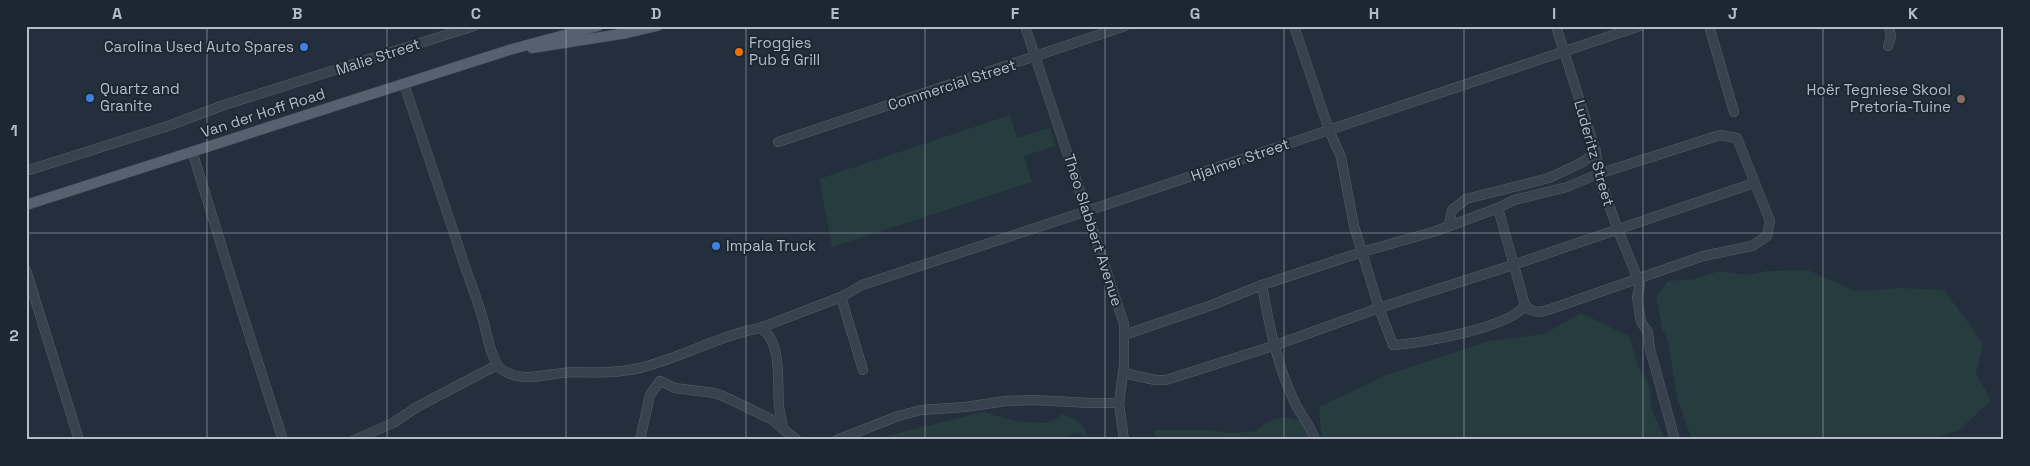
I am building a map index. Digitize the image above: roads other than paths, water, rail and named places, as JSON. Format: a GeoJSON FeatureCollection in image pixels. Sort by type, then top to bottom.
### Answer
{"type":"FeatureCollection","features":[{"type":"Feature","properties":{"kind":"main road","name":"Van der Hoff Road"},"geometry":{"type":"LineString","coordinates":[[26,205],[509,50],[598,26]]}},
{"type":"Feature","properties":{"kind":"main road","name":"Van der Hoff Road"},"geometry":{"type":"LineString","coordinates":[[509,50],[547,46],[627,33],[657,26]]}},
{"type":"Feature","properties":{"kind":"street","name":"Malie Street"},"geometry":{"type":"LineString","coordinates":[[26,171],[168,126],[224,105],[474,26]]}},
{"type":"Feature","properties":{"kind":"street","name":"Theo Slabbert Avenue"},"geometry":{"type":"LineString","coordinates":[[1025,26],[1124,324],[1124,373],[1119,403],[1124,440]]}},
{"type":"Feature","properties":{"kind":"street","name":"Commercial Street"},"geometry":{"type":"LineString","coordinates":[[778,142],[1125,26]]}},
{"type":"Feature","properties":{"kind":"street"},"geometry":{"type":"LineString","coordinates":[[1294,26],[1329,130],[1341,157],[1351,212],[1362,252],[1379,308],[1393,345],[1411,344],[1464,333],[1502,320],[1522,310],[1525,305]]}},
{"type":"Feature","properties":{"kind":"street","name":"Luderitz Street"},"geometry":{"type":"LineString","coordinates":[[1556,26],[1596,151],[1598,174],[1637,278]]}},
{"type":"Feature","properties":{"kind":"street","name":"Hjalmer Street"},"geometry":{"type":"LineString","coordinates":[[497,365],[509,373],[528,377],[574,372],[592,374],[635,369],[682,355],[724,338],[760,328],[841,297],[862,285],[1088,212],[1640,26]]}},
{"type":"Feature","properties":{"kind":"street"},"geometry":{"type":"LineString","coordinates":[[1709,26],[1734,112]]}},
{"type":"Feature","properties":{"kind":"street"},"geometry":{"type":"LineString","coordinates":[[1888,46],[1891,37],[1889,26]]}},
{"type":"Feature","properties":{"kind":"street"},"geometry":{"type":"LineString","coordinates":[[354,440],[393,423],[416,407],[497,365],[470,275],[458,246],[404,84]]}},
{"type":"Feature","properties":{"kind":"street"},"geometry":{"type":"LineString","coordinates":[[1124,335],[1212,305],[1262,285],[1362,252],[1436,231],[1498,208],[1514,200],[1567,187],[1598,174],[1720,135],[1737,138],[1770,221],[1767,236],[1752,246],[1703,256],[1542,312],[1528,310],[1525,305],[1498,208]]}},
{"type":"Feature","properties":{"kind":"street"},"geometry":{"type":"LineString","coordinates":[[192,151],[283,440]]}},
{"type":"Feature","properties":{"kind":"street"},"geometry":{"type":"LineString","coordinates":[[1449,225],[1452,210],[1466,199],[1549,178],[1583,162],[1596,151]]}},
{"type":"Feature","properties":{"kind":"street"},"geometry":{"type":"LineString","coordinates":[[1514,200],[1528,182]]}},
{"type":"Feature","properties":{"kind":"street"},"geometry":{"type":"LineString","coordinates":[[1124,373],[1156,380],[1166,380],[1273,346],[1379,308],[1618,230],[1754,183]]}},
{"type":"Feature","properties":{"kind":"street"},"geometry":{"type":"LineString","coordinates":[[26,270],[79,440]]}},
{"type":"Feature","properties":{"kind":"street"},"geometry":{"type":"LineString","coordinates":[[1637,278],[1640,284],[1637,298],[1641,322],[1648,332],[1650,349],[1675,440]]}},
{"type":"Feature","properties":{"kind":"street"},"geometry":{"type":"LineString","coordinates":[[1262,285],[1273,346],[1295,404],[1312,430],[1315,440]]}},
{"type":"Feature","properties":{"kind":"street"},"geometry":{"type":"LineString","coordinates":[[841,297],[863,370]]}},
{"type":"Feature","properties":{"kind":"street"},"geometry":{"type":"LineString","coordinates":[[760,328],[771,339],[776,357],[779,406],[783,429]]}},
{"type":"Feature","properties":{"kind":"street"},"geometry":{"type":"LineString","coordinates":[[640,440],[650,395],[660,381],[675,388],[714,393],[722,396],[771,419],[797,440]]}},
{"type":"Feature","properties":{"kind":"street"},"geometry":{"type":"LineString","coordinates":[[837,440],[898,416],[921,410],[1034,400],[1119,403]]}},
{"type":"Feature","properties":{"kind":"place","name":"Carolina Used Auto Spares"},"geometry":{"type":"Point","coordinates":[304,47]}},
{"type":"Feature","properties":{"kind":"place","name":"Froggies Pub & Grill"},"geometry":{"type":"Point","coordinates":[739,52]}},
{"type":"Feature","properties":{"kind":"place","name":"Quartz and Granite"},"geometry":{"type":"Point","coordinates":[90,98]}},
{"type":"Feature","properties":{"kind":"place","name":"Hoër Tegniese Skool Pretoria-Tuine"},"geometry":{"type":"Point","coordinates":[1961,99]}},
{"type":"Feature","properties":{"kind":"place","name":"Impala Truck"},"geometry":{"type":"Point","coordinates":[716,246]}}]}
